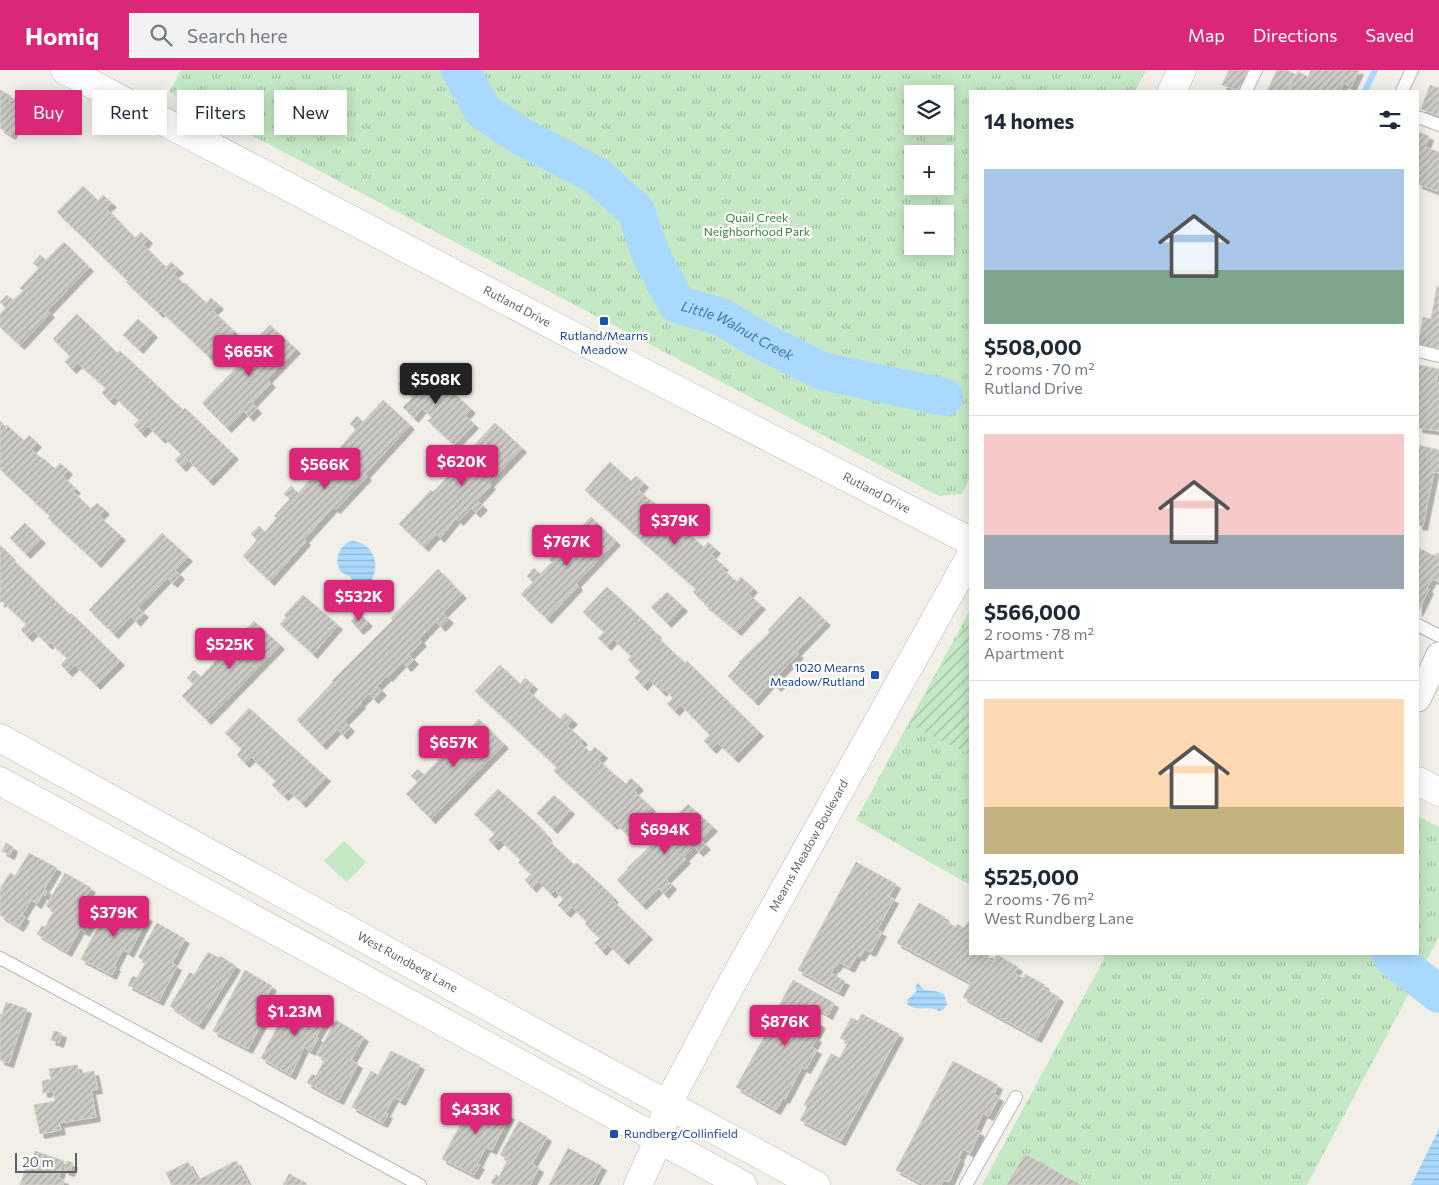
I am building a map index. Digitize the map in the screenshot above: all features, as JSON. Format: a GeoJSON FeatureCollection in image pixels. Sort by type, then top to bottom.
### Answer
{"type":"FeatureCollection","features":[{"type":"Feature","properties":{"kind":"main road","name":"Rutland Drive"},"geometry":{"type":"LineString","coordinates":[[65,70],[969,540]]}},
{"type":"Feature","properties":{"kind":"main road"},"geometry":{"type":"LineString","coordinates":[[1172,90],[1182,70]]}},
{"type":"Feature","properties":{"kind":"main road","name":"Mearns Meadow Boulevard"},"geometry":{"type":"LineString","coordinates":[[638,1185],[659,1139],[668,1105],[727,992],[969,559]]}},
{"type":"Feature","properties":{"kind":"main road","name":"West Rundberg Lane"},"geometry":{"type":"LineString","coordinates":[[0,738],[816,1185]]}},
{"type":"Feature","properties":{"kind":"main road"},"geometry":{"type":"LineString","coordinates":[[0,782],[743,1185]]}},
{"type":"Feature","properties":{"kind":"main road"},"geometry":{"type":"LineString","coordinates":[[1419,782],[1439,792]]}},
{"type":"Feature","properties":{"kind":"main road"},"geometry":{"type":"LineString","coordinates":[[235,909],[254,878]]}},
{"type":"Feature","properties":{"kind":"street"},"geometry":{"type":"LineString","coordinates":[[1419,697],[1439,655]]}},
{"type":"Feature","properties":{"kind":"lane"},"geometry":{"type":"LineString","coordinates":[[1246,90],[1256,70]]}},
{"type":"Feature","properties":{"kind":"lane"},"geometry":{"type":"LineString","coordinates":[[1402,90],[1412,70]]}},
{"type":"Feature","properties":{"kind":"lane"},"geometry":{"type":"LineString","coordinates":[[1419,116],[1439,125]]}},
{"type":"Feature","properties":{"kind":"lane"},"geometry":{"type":"LineString","coordinates":[[1419,351],[1439,356]]}},
{"type":"Feature","properties":{"kind":"lane"},"geometry":{"type":"LineString","coordinates":[[1419,626],[1439,636]]}},
{"type":"Feature","properties":{"kind":"lane"},"geometry":{"type":"LineString","coordinates":[[0,958],[420,1185]]}},
{"type":"Feature","properties":{"kind":"lane"},"geometry":{"type":"LineString","coordinates":[[966,1185],[1016,1096]]}},
{"type":"Feature","properties":{"kind":"green space","name":"Quail Creek Neighborhood Park"},"geometry":{"type":"Polygon","coordinates":[[[181,70],[1146,70],[1136,90],[969,90],[969,479],[962,494],[939,496],[251,135],[264,135],[264,90],[177,90],[177,96],[169,92],[181,70]]]}},
{"type":"Feature","properties":{"kind":"green space"},"geometry":{"type":"Polygon","coordinates":[[[969,612],[969,884],[856,820],[969,612]]]}},
{"type":"Feature","properties":{"kind":"green space"},"geometry":{"type":"Polygon","coordinates":[[[969,619],[969,754],[909,724],[969,619]]]}},
{"type":"Feature","properties":{"kind":"green space"},"geometry":{"type":"Polygon","coordinates":[[[1419,817],[1439,827],[1439,937],[1307,1185],[982,1185],[1105,957],[1101,955],[1419,955],[1419,817]]]}},
{"type":"Feature","properties":{"kind":"green space"},"geometry":{"type":"Polygon","coordinates":[[[344,841],[366,862],[347,882],[324,861],[344,841]]]}},
{"type":"Feature","properties":{"kind":"water"},"geometry":{"type":"Polygon","coordinates":[[[351,541],[362,544],[370,550],[374,558],[375,568],[368,586],[360,593],[350,596],[346,592],[345,587],[352,581],[351,577],[341,572],[338,554],[351,541]]]}},
{"type":"Feature","properties":{"kind":"water"},"geometry":{"type":"Polygon","coordinates":[[[918,983],[924,990],[944,994],[947,1004],[944,1009],[939,1011],[908,1005],[907,1000],[916,992],[918,983]]]}},
{"type":"Feature","properties":{"kind":"water"},"geometry":{"type":"Polygon","coordinates":[[[1439,1129],[1439,1185],[1411,1185],[1439,1129]]]}},
{"type":"Feature","properties":{"kind":"building"},"geometry":{"type":"Polygon","coordinates":[[[1229,70],[1249,70],[1239,90],[1222,85],[1229,70]]]}},
{"type":"Feature","properties":{"kind":"building"},"geometry":{"type":"Polygon","coordinates":[[[1277,70],[1286,70],[1295,74],[1287,90],[1267,90],[1277,70]]]}},
{"type":"Feature","properties":{"kind":"building"},"geometry":{"type":"Polygon","coordinates":[[[1311,70],[1359,70],[1351,87],[1344,83],[1340,90],[1288,89],[1298,71],[1308,77],[1311,70]]]}},
{"type":"Feature","properties":{"kind":"building"},"geometry":{"type":"Polygon","coordinates":[[[1430,85],[1438,88],[1439,86],[1439,116],[1421,109],[1430,85]]]}},
{"type":"Feature","properties":{"kind":"building"},"geometry":{"type":"Polygon","coordinates":[[[0,90],[11,96],[9,99],[13,101],[15,97],[15,128],[11,135],[0,128],[0,90]]]}},
{"type":"Feature","properties":{"kind":"building"},"geometry":{"type":"Polygon","coordinates":[[[1419,132],[1429,136],[1425,147],[1439,152],[1439,192],[1419,184],[1419,132]]]}},
{"type":"Feature","properties":{"kind":"building"},"geometry":{"type":"Polygon","coordinates":[[[83,186],[98,201],[103,195],[112,203],[106,208],[135,238],[141,232],[148,239],[143,245],[166,267],[171,262],[179,269],[173,274],[184,284],[206,303],[211,298],[219,305],[213,311],[234,331],[209,357],[161,311],[159,313],[126,282],[128,281],[57,212],[83,186]]]}},
{"type":"Feature","properties":{"kind":"building"},"geometry":{"type":"Polygon","coordinates":[[[64,242],[89,267],[47,311],[50,313],[20,345],[0,327],[0,314],[6,308],[0,302],[7,295],[13,300],[23,291],[20,288],[39,268],[33,263],[40,255],[46,260],[64,242]]]}},
{"type":"Feature","properties":{"kind":"building"},"geometry":{"type":"Polygon","coordinates":[[[1437,286],[1439,287],[1439,348],[1419,345],[1423,317],[1431,319],[1437,286]]]}},
{"type":"Feature","properties":{"kind":"building"},"geometry":{"type":"Polygon","coordinates":[[[77,314],[117,353],[120,351],[183,410],[185,408],[234,455],[209,481],[188,460],[182,467],[175,460],[181,454],[163,436],[161,439],[148,426],[141,433],[134,425],[139,420],[114,396],[110,401],[102,393],[106,388],[78,363],[72,369],[65,362],[70,356],[53,339],[77,314]]]}},
{"type":"Feature","properties":{"kind":"building"},"geometry":{"type":"Polygon","coordinates":[[[138,319],[153,333],[139,349],[123,335],[138,319]]]}},
{"type":"Feature","properties":{"kind":"building"},"geometry":{"type":"Polygon","coordinates":[[[270,325],[296,349],[267,379],[271,383],[252,403],[257,409],[249,417],[244,411],[227,428],[202,403],[243,361],[239,357],[270,325]]]}},
{"type":"Feature","properties":{"kind":"building"},"geometry":{"type":"Polygon","coordinates":[[[416,363],[450,396],[453,392],[471,409],[465,415],[474,424],[454,445],[428,421],[432,417],[422,408],[414,418],[403,407],[413,397],[399,384],[416,363]]]}},
{"type":"Feature","properties":{"kind":"building"},"geometry":{"type":"Polygon","coordinates":[[[1419,365],[1439,369],[1436,382],[1439,383],[1439,431],[1419,428],[1419,365]]]}},
{"type":"Feature","properties":{"kind":"building"},"geometry":{"type":"Polygon","coordinates":[[[383,400],[410,425],[365,474],[367,476],[336,509],[333,507],[304,539],[306,541],[270,581],[243,556],[257,540],[251,534],[259,526],[265,532],[277,518],[274,516],[290,499],[284,494],[291,486],[298,493],[320,469],[314,465],[322,457],[328,462],[356,429],[350,424],[357,416],[363,422],[383,400]]]}},
{"type":"Feature","properties":{"kind":"building"},"geometry":{"type":"Polygon","coordinates":[[[0,421],[24,441],[29,435],[37,443],[31,449],[55,469],[60,463],[68,470],[63,476],[76,489],[73,492],[91,509],[97,503],[105,510],[99,516],[121,536],[97,563],[48,518],[50,516],[0,469],[0,421]]]}},
{"type":"Feature","properties":{"kind":"building"},"geometry":{"type":"Polygon","coordinates":[[[495,423],[522,448],[489,483],[491,485],[477,500],[483,506],[476,513],[471,508],[459,521],[456,518],[440,538],[436,534],[424,547],[399,524],[431,490],[433,492],[461,463],[459,461],[495,423]]]}},
{"type":"Feature","properties":{"kind":"building"},"geometry":{"type":"Polygon","coordinates":[[[1419,445],[1439,450],[1439,473],[1434,472],[1423,526],[1419,525],[1419,445]]]}},
{"type":"Feature","properties":{"kind":"building"},"geometry":{"type":"Polygon","coordinates":[[[610,462],[631,481],[636,476],[644,483],[638,490],[670,516],[675,510],[683,518],[678,524],[704,547],[708,542],[716,549],[711,555],[724,566],[721,568],[737,582],[741,577],[753,588],[748,594],[761,605],[737,631],[704,604],[693,592],[696,589],[585,490],[610,462]]]}},
{"type":"Feature","properties":{"kind":"building"},"geometry":{"type":"Polygon","coordinates":[[[591,517],[616,541],[576,583],[578,586],[547,619],[521,594],[533,582],[527,576],[534,568],[540,574],[552,562],[549,560],[567,541],[561,536],[568,529],[574,534],[591,517]]]}},
{"type":"Feature","properties":{"kind":"building"},"geometry":{"type":"Polygon","coordinates":[[[25,523],[41,539],[26,554],[10,538],[25,523]]]}},
{"type":"Feature","properties":{"kind":"building"},"geometry":{"type":"Polygon","coordinates":[[[162,533],[188,557],[175,570],[180,575],[173,583],[167,578],[138,608],[144,613],[136,622],[131,616],[114,634],[89,610],[162,533]]]}},
{"type":"Feature","properties":{"kind":"building"},"geometry":{"type":"Polygon","coordinates":[[[0,545],[70,615],[71,613],[120,661],[96,685],[75,665],[68,672],[61,665],[67,658],[50,642],[48,645],[34,631],[28,637],[21,630],[26,624],[2,601],[0,603],[0,545]]]}},
{"type":"Feature","properties":{"kind":"building"},"geometry":{"type":"Polygon","coordinates":[[[1419,548],[1435,556],[1437,553],[1439,554],[1439,582],[1432,579],[1427,588],[1429,589],[1419,610],[1419,548]]]}},
{"type":"Feature","properties":{"kind":"building"},"geometry":{"type":"Polygon","coordinates":[[[438,569],[462,594],[443,613],[449,619],[441,627],[436,621],[419,639],[422,642],[409,655],[414,660],[407,667],[402,662],[387,676],[377,686],[382,691],[374,699],[369,694],[360,702],[361,704],[344,721],[350,727],[343,735],[337,729],[322,745],[297,720],[332,681],[393,620],[391,618],[438,569]]]}},
{"type":"Feature","properties":{"kind":"building"},"geometry":{"type":"Polygon","coordinates":[[[607,587],[685,663],[687,661],[759,732],[734,758],[718,743],[712,749],[704,741],[710,735],[681,705],[675,711],[667,704],[673,698],[664,689],[662,692],[649,679],[643,686],[635,678],[641,671],[628,660],[631,656],[613,639],[607,646],[598,638],[604,632],[583,612],[607,587]]]}},
{"type":"Feature","properties":{"kind":"building"},"geometry":{"type":"Polygon","coordinates":[[[667,592],[683,607],[667,623],[651,607],[667,592]]]}},
{"type":"Feature","properties":{"kind":"building"},"geometry":{"type":"Polygon","coordinates":[[[303,595],[338,625],[313,654],[280,624],[286,617],[284,615],[303,595]]]}},
{"type":"Feature","properties":{"kind":"building"},"geometry":{"type":"Polygon","coordinates":[[[800,596],[826,621],[796,652],[799,654],[779,674],[784,679],[777,687],[771,682],[754,701],[728,676],[739,662],[770,632],[768,630],[800,596]]]}},
{"type":"Feature","properties":{"kind":"building"},"geometry":{"type":"Polygon","coordinates":[[[359,613],[368,622],[359,630],[351,621],[359,613]]]}},
{"type":"Feature","properties":{"kind":"building"},"geometry":{"type":"Polygon","coordinates":[[[254,621],[280,645],[207,720],[182,696],[194,684],[187,678],[194,670],[201,677],[229,646],[223,640],[230,633],[237,639],[254,621]]]}},
{"type":"Feature","properties":{"kind":"building"},"geometry":{"type":"Polygon","coordinates":[[[500,665],[520,684],[525,678],[533,685],[528,691],[560,719],[565,713],[573,720],[567,726],[583,740],[580,743],[590,752],[595,747],[603,754],[598,759],[608,769],[626,784],[631,778],[639,786],[634,791],[651,807],[627,834],[615,823],[613,825],[554,771],[557,767],[475,691],[500,665]]]}},
{"type":"Feature","properties":{"kind":"building"},"geometry":{"type":"Polygon","coordinates":[[[249,708],[326,777],[302,803],[289,791],[284,796],[272,785],[276,781],[251,757],[245,763],[237,755],[242,749],[225,733],[249,708]]]}},
{"type":"Feature","properties":{"kind":"building"},"geometry":{"type":"Polygon","coordinates":[[[479,719],[504,744],[431,819],[406,794],[418,782],[411,776],[418,769],[424,775],[454,745],[448,738],[455,731],[461,737],[479,719]]]}},
{"type":"Feature","properties":{"kind":"building"},"geometry":{"type":"Polygon","coordinates":[[[498,789],[536,823],[548,837],[546,838],[574,865],[577,863],[603,887],[614,898],[612,900],[648,935],[624,960],[608,944],[602,951],[595,943],[600,938],[585,924],[587,922],[572,907],[566,913],[558,905],[564,899],[554,890],[551,894],[538,881],[532,888],[525,880],[531,874],[518,862],[521,860],[500,840],[494,846],[489,840],[495,834],[474,814],[498,789]]]}},
{"type":"Feature","properties":{"kind":"building"},"geometry":{"type":"Polygon","coordinates":[[[554,795],[570,810],[553,829],[537,813],[554,795]]]}},
{"type":"Feature","properties":{"kind":"building"},"geometry":{"type":"Polygon","coordinates":[[[688,804],[713,827],[700,840],[706,845],[699,852],[694,847],[684,857],[686,859],[666,879],[672,885],[664,894],[659,888],[642,905],[617,880],[659,838],[657,836],[688,804]]]}},
{"type":"Feature","properties":{"kind":"building"},"geometry":{"type":"Polygon","coordinates":[[[6,843],[13,847],[10,855],[2,851],[6,843]]]}},
{"type":"Feature","properties":{"kind":"building"},"geometry":{"type":"Polygon","coordinates":[[[29,853],[57,868],[44,889],[47,891],[45,896],[43,894],[37,904],[31,900],[22,915],[25,917],[19,927],[0,915],[0,889],[10,873],[15,876],[29,853]]]}},
{"type":"Feature","properties":{"kind":"building"},"geometry":{"type":"Polygon","coordinates":[[[856,862],[896,884],[889,897],[894,899],[877,930],[882,932],[871,952],[865,949],[860,957],[857,955],[850,968],[839,962],[834,967],[831,973],[845,981],[839,992],[798,970],[856,862]]]}},
{"type":"Feature","properties":{"kind":"building"},"geometry":{"type":"Polygon","coordinates":[[[65,873],[91,888],[81,904],[90,909],[86,917],[92,921],[85,932],[80,929],[67,952],[37,934],[42,926],[45,927],[54,911],[46,906],[65,873]]]}},
{"type":"Feature","properties":{"kind":"building"},"geometry":{"type":"Polygon","coordinates":[[[919,903],[945,917],[943,920],[956,927],[957,924],[964,928],[969,922],[969,955],[989,955],[987,958],[993,962],[997,955],[1018,967],[1014,973],[1023,978],[1025,974],[1045,985],[1043,988],[1059,997],[1037,1038],[963,997],[971,983],[897,943],[919,903]]]}},
{"type":"Feature","properties":{"kind":"building"},"geometry":{"type":"Polygon","coordinates":[[[120,904],[148,917],[129,953],[123,949],[114,966],[116,967],[112,975],[81,959],[106,912],[114,916],[120,904]]]}},
{"type":"Feature","properties":{"kind":"building"},"geometry":{"type":"Polygon","coordinates":[[[157,923],[185,939],[172,963],[177,966],[159,1001],[128,985],[133,976],[137,978],[146,962],[138,957],[157,923]]]}},
{"type":"Feature","properties":{"kind":"building"},"geometry":{"type":"Polygon","coordinates":[[[208,952],[219,958],[220,956],[236,966],[199,1025],[170,1006],[190,972],[194,975],[208,952]]]}},
{"type":"Feature","properties":{"kind":"building"},"geometry":{"type":"Polygon","coordinates":[[[245,970],[272,986],[260,1010],[267,1014],[248,1049],[213,1031],[245,970]]]}},
{"type":"Feature","properties":{"kind":"building"},"geometry":{"type":"Polygon","coordinates":[[[793,980],[834,1003],[828,1015],[816,1008],[811,1018],[821,1024],[814,1037],[817,1038],[812,1047],[817,1050],[806,1069],[802,1067],[785,1099],[783,1098],[776,1110],[736,1087],[776,1016],[774,1015],[793,980]]]}},
{"type":"Feature","properties":{"kind":"building"},"geometry":{"type":"Polygon","coordinates":[[[300,1000],[328,1016],[316,1037],[318,1038],[311,1051],[304,1047],[291,1075],[261,1058],[280,1022],[286,1025],[300,1000]]]}},
{"type":"Feature","properties":{"kind":"building"},"geometry":{"type":"Polygon","coordinates":[[[6,1002],[27,1009],[9,1063],[0,1060],[0,1014],[2,1015],[6,1002]]]}},
{"type":"Feature","properties":{"kind":"building"},"geometry":{"type":"Polygon","coordinates":[[[862,1014],[899,1034],[841,1141],[800,1120],[807,1107],[804,1105],[831,1054],[840,1058],[848,1042],[840,1038],[851,1018],[858,1021],[862,1014]]]}},
{"type":"Feature","properties":{"kind":"building"},"geometry":{"type":"Polygon","coordinates":[[[336,1020],[364,1037],[351,1060],[358,1064],[339,1100],[307,1083],[312,1074],[316,1076],[325,1059],[317,1055],[336,1020]]]}},
{"type":"Feature","properties":{"kind":"building"},"geometry":{"type":"Polygon","coordinates":[[[54,1031],[62,1033],[59,1043],[51,1040],[54,1031]]]}},
{"type":"Feature","properties":{"kind":"building"},"geometry":{"type":"Polygon","coordinates":[[[391,1051],[420,1065],[401,1101],[394,1097],[385,1113],[388,1114],[383,1123],[352,1107],[371,1071],[378,1075],[391,1051]]]}},
{"type":"Feature","properties":{"kind":"building"},"geometry":{"type":"Polygon","coordinates":[[[953,1061],[998,1085],[994,1094],[999,1097],[989,1116],[983,1113],[975,1130],[980,1132],[970,1153],[963,1149],[959,1157],[956,1156],[960,1159],[949,1182],[944,1180],[941,1185],[924,1185],[896,1170],[953,1061]]]}},
{"type":"Feature","properties":{"kind":"building"},"geometry":{"type":"Polygon","coordinates":[[[77,1065],[79,1074],[94,1071],[98,1089],[91,1090],[96,1117],[59,1123],[61,1130],[40,1134],[34,1105],[55,1101],[53,1091],[43,1093],[42,1081],[51,1079],[49,1069],[77,1065]]]}},
{"type":"Feature","properties":{"kind":"building"},"geometry":{"type":"Polygon","coordinates":[[[471,1095],[510,1115],[492,1150],[486,1147],[477,1164],[480,1165],[474,1175],[442,1159],[466,1114],[462,1113],[471,1095]]]}},
{"type":"Feature","properties":{"kind":"building"},"geometry":{"type":"Polygon","coordinates":[[[519,1121],[547,1137],[532,1164],[539,1168],[530,1185],[495,1185],[491,1183],[496,1174],[499,1177],[508,1159],[500,1155],[519,1121]]]}},
{"type":"Feature","properties":{"kind":"building"},"geometry":{"type":"Polygon","coordinates":[[[568,1148],[602,1166],[592,1185],[549,1185],[568,1148]]]}},
{"type":"Feature","properties":{"kind":"building"},"geometry":{"type":"Polygon","coordinates":[[[35,1151],[64,1161],[58,1178],[64,1180],[63,1185],[20,1185],[26,1167],[30,1168],[35,1151]]]}},
{"type":"Feature","properties":{"kind":"building"},"geometry":{"type":"Polygon","coordinates":[[[1025,1154],[1081,1185],[1007,1185],[1025,1154]]]}},
{"type":"Feature","properties":{"kind":"building"},"geometry":{"type":"Polygon","coordinates":[[[67,1161],[73,1163],[70,1172],[64,1170],[67,1161]]]}},
{"type":"Feature","properties":{"kind":"building"},"geometry":{"type":"Polygon","coordinates":[[[236,1161],[249,1185],[172,1185],[166,1173],[188,1162],[198,1180],[236,1161]]]}},
{"type":"Feature","properties":{"kind":"building"},"geometry":{"type":"Polygon","coordinates":[[[289,1174],[306,1183],[306,1185],[283,1185],[289,1174]]]}},
{"type":"Feature","properties":{"kind":"waterway","name":"Little Walnut Creek"},"geometry":{"type":"LineString","coordinates":[[460,70],[483,111],[522,137],[597,176],[636,211],[651,255],[677,304],[721,317],[760,340],[822,371],[944,397]]}},
{"type":"Feature","properties":{"kind":"waterway"},"geometry":{"type":"LineString","coordinates":[[1365,90],[1375,70]]}},
{"type":"Feature","properties":{"kind":"waterway","name":"Little Walnut Creek"},"geometry":{"type":"LineString","coordinates":[[1391,955],[1439,994]]}},
{"type":"Feature","properties":{"kind":"place","name":"Rutland/Mearns Meadow"},"geometry":{"type":"Point","coordinates":[604,321]}},
{"type":"Feature","properties":{"kind":"place","name":"1020 Mearns Meadow/Rutland"},"geometry":{"type":"Point","coordinates":[875,675]}},
{"type":"Feature","properties":{"kind":"place","name":"Rundberg/Collinfield"},"geometry":{"type":"Point","coordinates":[614,1134]}}]}
